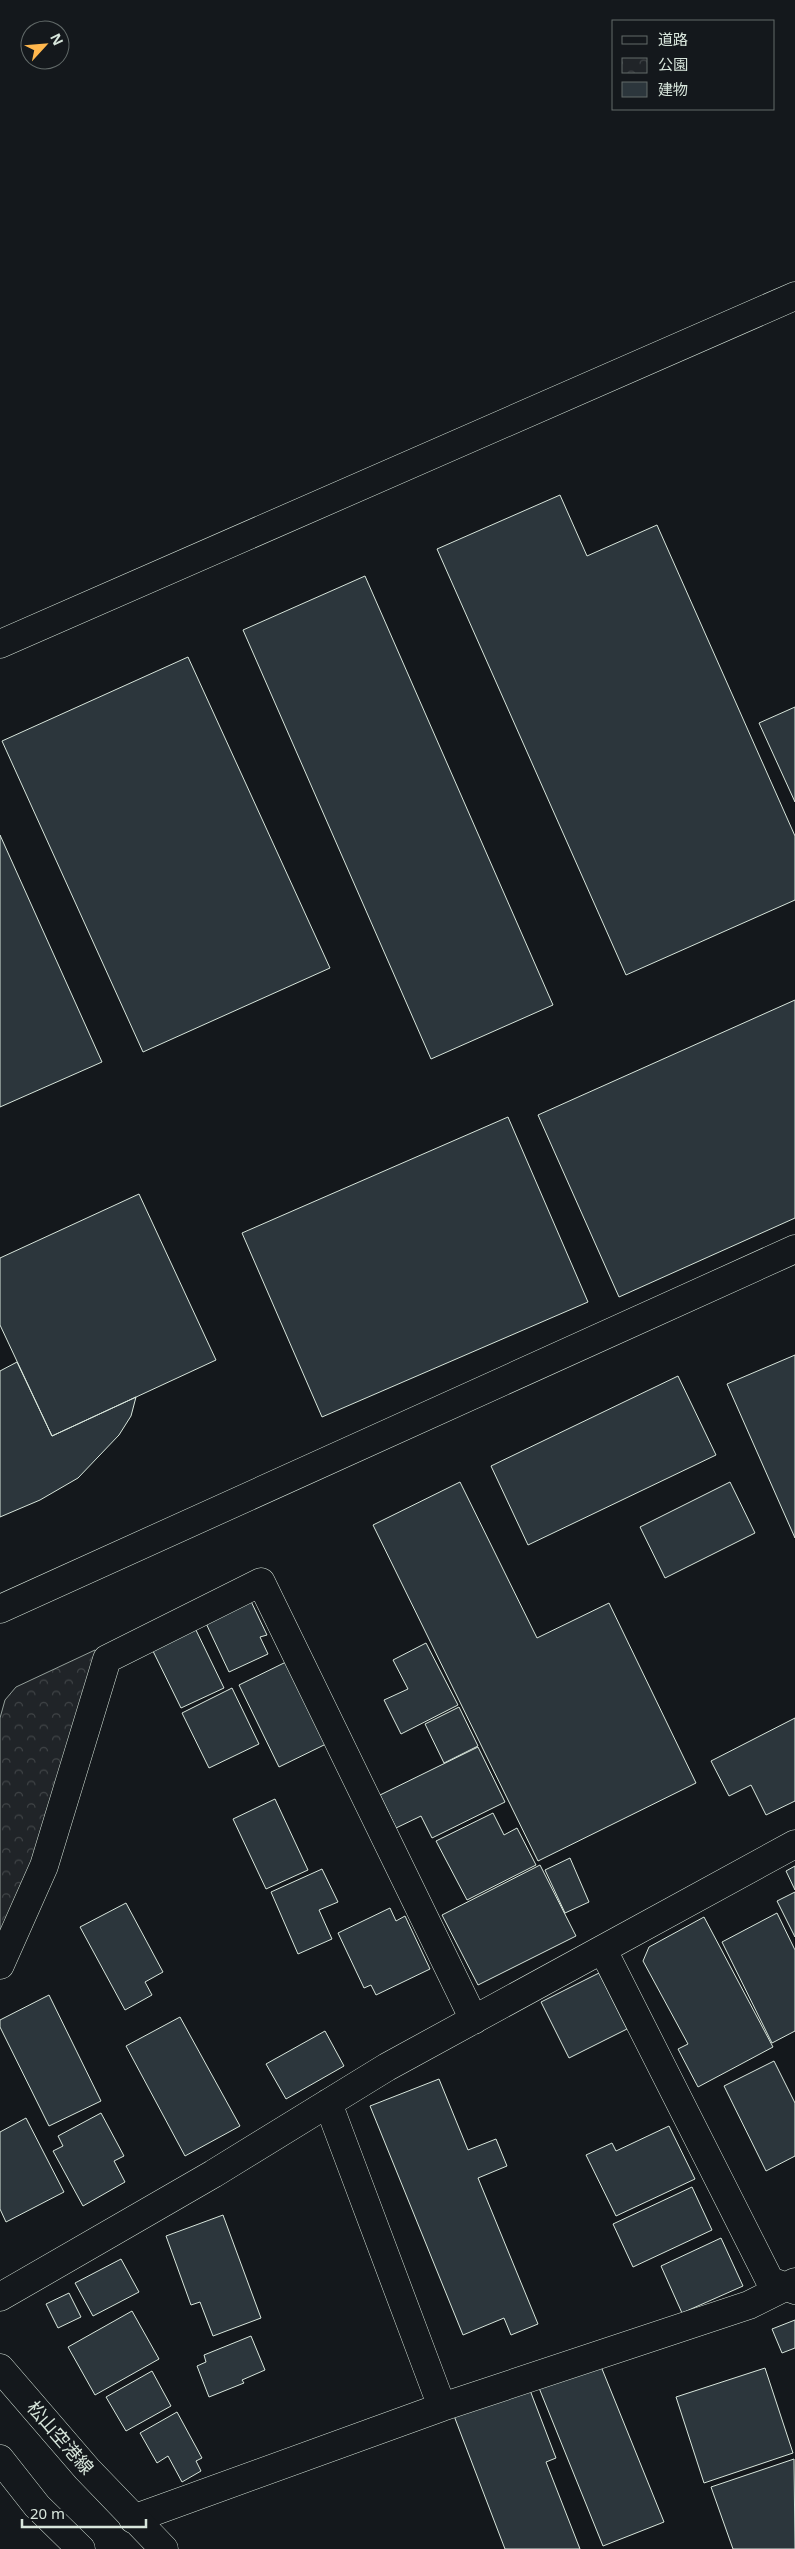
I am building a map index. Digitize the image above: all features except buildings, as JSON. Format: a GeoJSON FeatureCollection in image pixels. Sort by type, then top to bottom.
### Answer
{"type":"FeatureCollection","features":[{"type":"Feature","properties":{"kind":"street"},"geometry":{"type":"LineString","coordinates":[[0,644],[795,296]]}},
{"type":"Feature","properties":{"kind":"street"},"geometry":{"type":"LineString","coordinates":[[0,1609],[795,1249]]}},
{"type":"Feature","properties":{"kind":"street"},"geometry":{"type":"LineString","coordinates":[[0,1965],[44,1866],[108,1660],[261,1582],[474,2020]]}},
{"type":"Feature","properties":{"kind":"street"},"geometry":{"type":"LineString","coordinates":[[0,2297],[213,2174],[387,2067],[795,1844]]}},
{"type":"Feature","properties":{"kind":"street"},"geometry":{"type":"LineString","coordinates":[[604,1950],[770,2281],[792,2286]]}},
{"type":"Feature","properties":{"kind":"street"},"geometry":{"type":"LineString","coordinates":[[328,2103],[442,2407]]}},
{"type":"Feature","properties":{"kind":"street"},"geometry":{"type":"LineString","coordinates":[[133,2519],[442,2407],[749,2305],[792,2286]]}},
{"type":"Feature","properties":{"kind":"street","name":"松山空港線"},"geometry":{"type":"LineString","coordinates":[[0,2368],[133,2519],[164,2549]]}},
{"type":"Feature","properties":{"kind":"street"},"geometry":{"type":"LineString","coordinates":[[0,2459],[37,2506],[81,2549]]}},
{"type":"Feature","properties":{"kind":"green space"},"geometry":{"type":"Polygon","coordinates":[[[95,1650],[100,1659],[36,1867],[0,1948],[0,1718],[5,1700],[16,1687],[95,1650]]]}}]}
